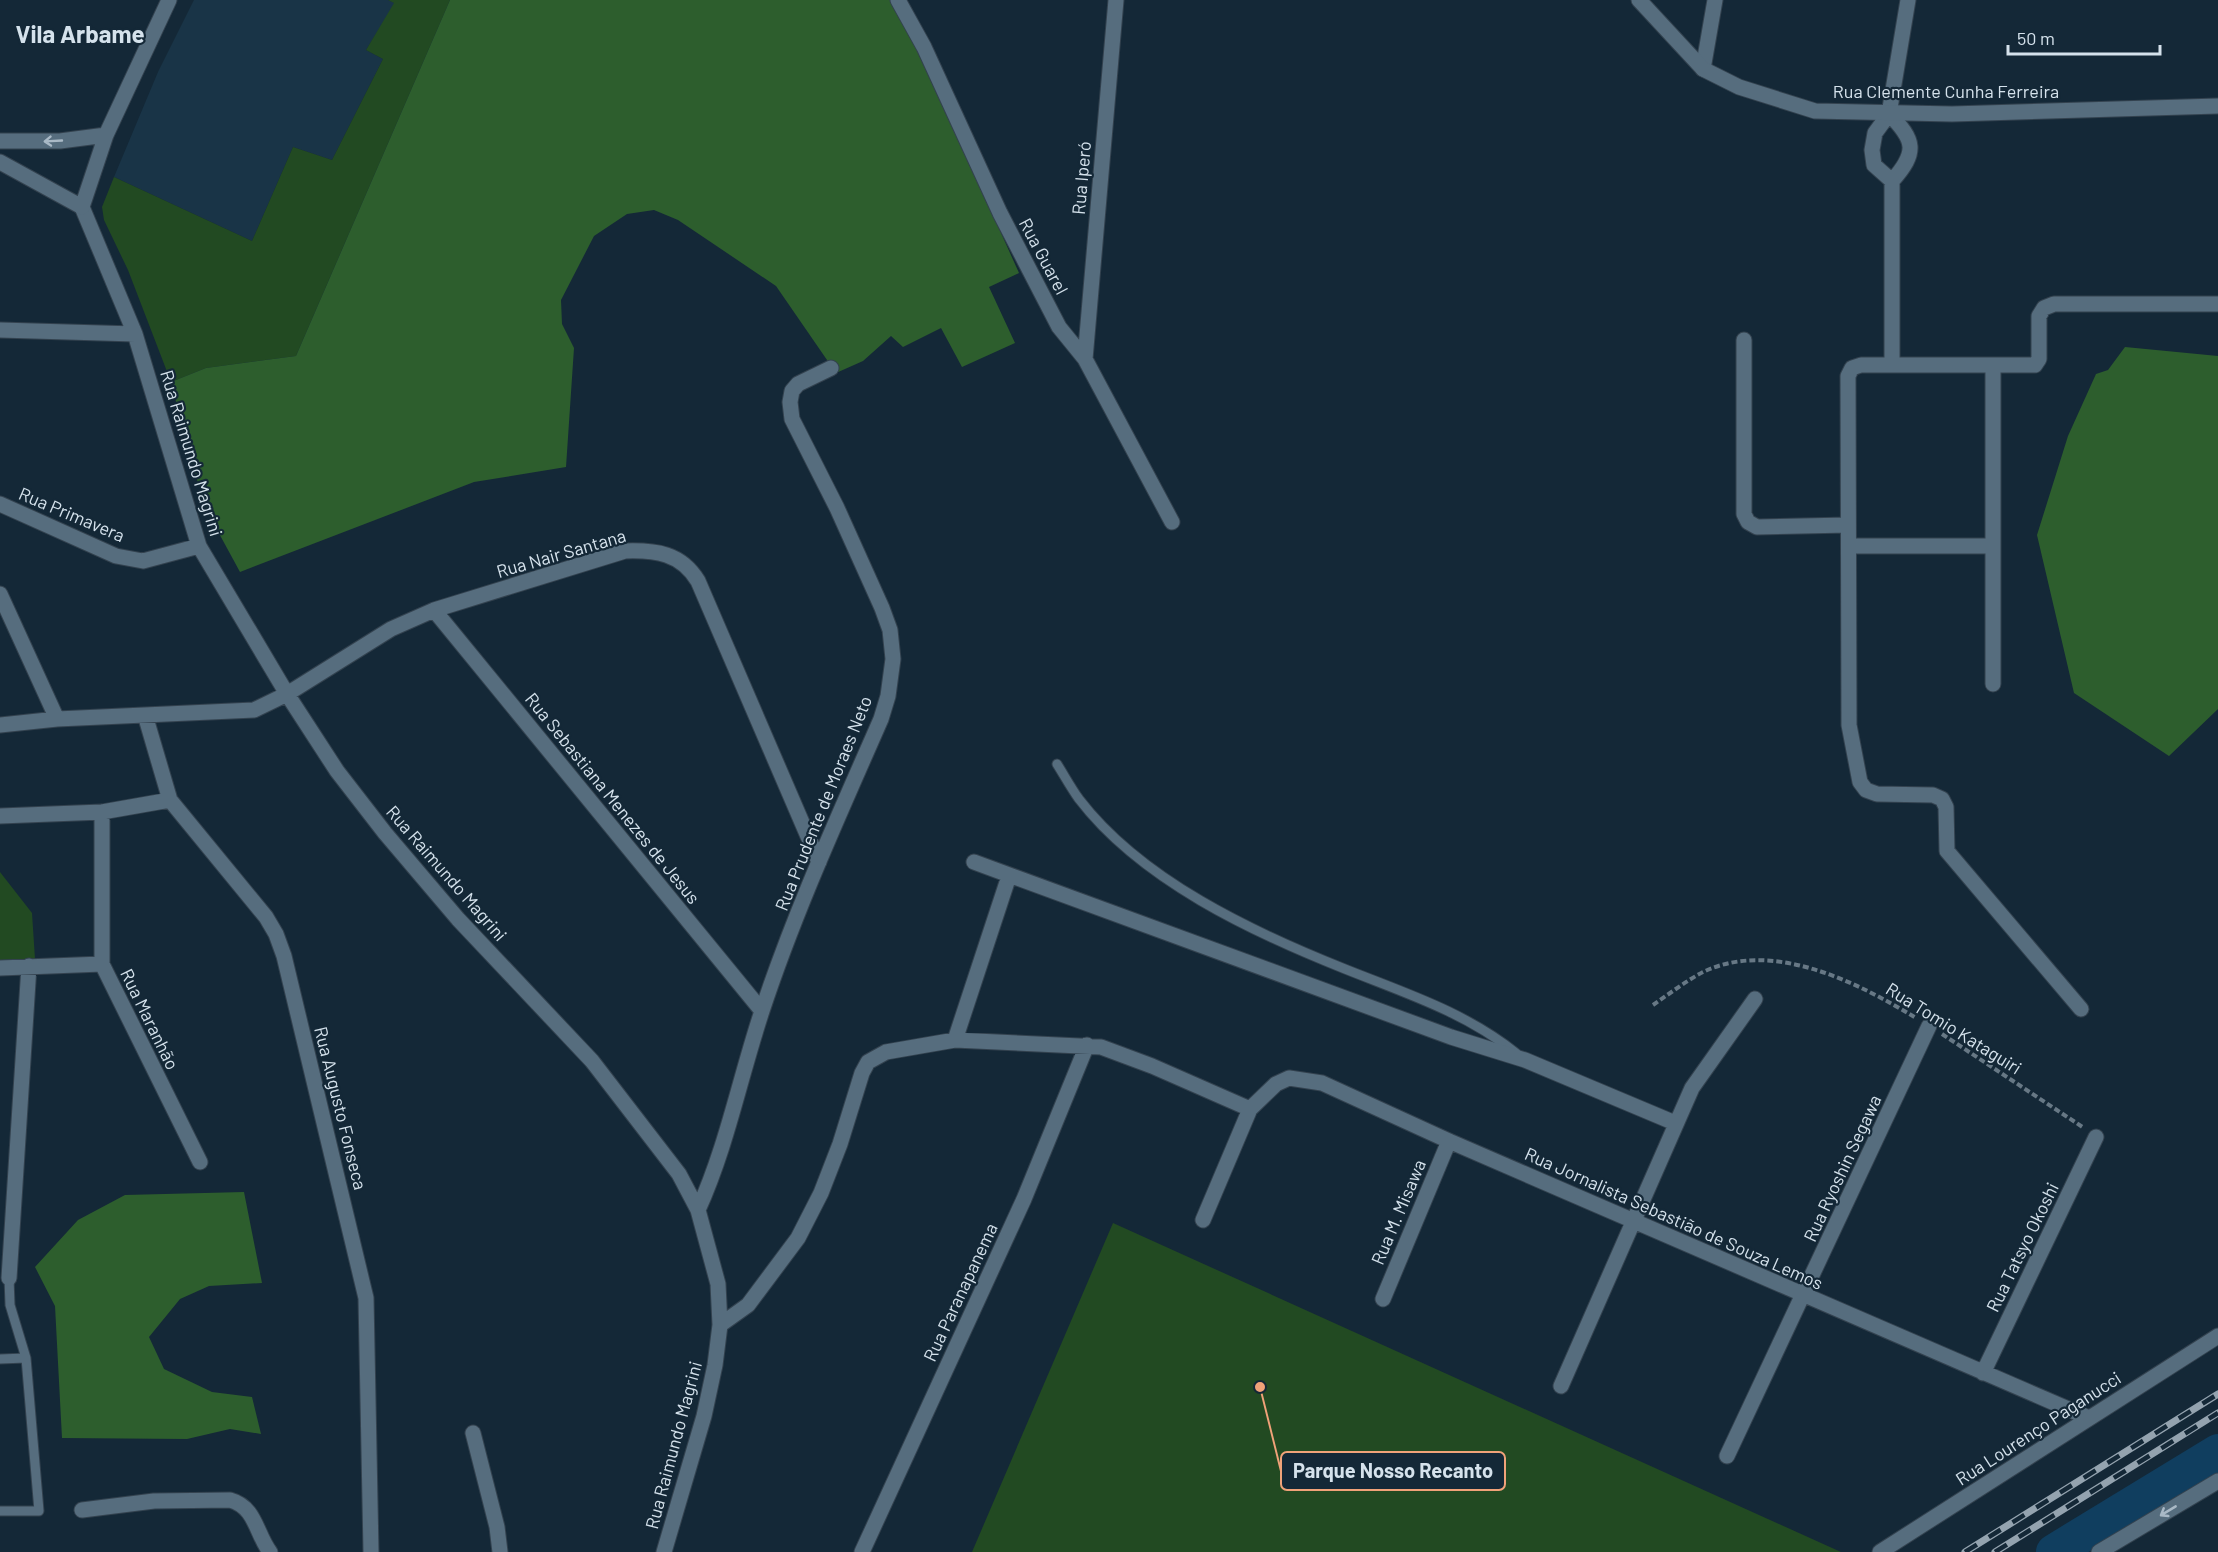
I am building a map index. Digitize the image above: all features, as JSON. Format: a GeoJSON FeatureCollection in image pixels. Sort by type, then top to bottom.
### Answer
{"type":"FeatureCollection","features":[{"type":"Feature","properties":{"kind":"street"},"geometry":{"type":"LineString","coordinates":[[0,162],[82,207],[106,135],[169,0]]}},
{"type":"Feature","properties":{"kind":"street","name":"Rua Guarel"},"geometry":{"type":"LineString","coordinates":[[898,0],[924,47],[1000,213],[1059,327],[1085,359],[1172,522]]}},
{"type":"Feature","properties":{"kind":"street","name":"Rua Iperó"},"geometry":{"type":"LineString","coordinates":[[1085,359],[1116,0]]}},
{"type":"Feature","properties":{"kind":"street","name":"Rua Clemente Cunha Ferreira"},"geometry":{"type":"LineString","coordinates":[[1639,0],[1703,69],[1738,87],[1815,111],[1952,114],[2218,106]]}},
{"type":"Feature","properties":{"kind":"street"},"geometry":{"type":"LineString","coordinates":[[1703,69],[1715,0]]}},
{"type":"Feature","properties":{"kind":"street"},"geometry":{"type":"LineString","coordinates":[[1892,181],[1874,165],[1872,150],[1875,133],[1889,114],[1908,0]]}},
{"type":"Feature","properties":{"kind":"street"},"geometry":{"type":"LineString","coordinates":[[1889,114],[1908,132],[1910,150],[1907,164],[1892,181],[1892,365]]}},
{"type":"Feature","properties":{"kind":"street"},"geometry":{"type":"LineString","coordinates":[[0,141],[60,141],[106,135]]}},
{"type":"Feature","properties":{"kind":"street","name":"Rua Raimundo Magrini"},"geometry":{"type":"LineString","coordinates":[[82,207],[135,334],[200,546],[287,694],[337,771],[385,833],[458,919],[592,1061],[679,1174],[698,1210],[718,1284],[720,1325],[716,1365],[704,1416],[663,1552]]}},
{"type":"Feature","properties":{"kind":"street"},"geometry":{"type":"LineString","coordinates":[[2081,1009],[1947,851],[1946,807],[1942,799],[1932,795],[1877,794],[1866,790],[1860,782],[1849,725],[1848,376],[1852,368],[1861,365],[2035,365],[2038,359],[2039,316],[2044,308],[2054,304],[2218,304]]}},
{"type":"Feature","properties":{"kind":"street"},"geometry":{"type":"LineString","coordinates":[[0,330],[135,334]]}},
{"type":"Feature","properties":{"kind":"street"},"geometry":{"type":"LineString","coordinates":[[1744,340],[1744,514],[1748,522],[1757,527],[1848,525]]}},
{"type":"Feature","properties":{"kind":"street"},"geometry":{"type":"LineString","coordinates":[[1992,684],[1993,366]]}},
{"type":"Feature","properties":{"kind":"street","name":"Rua Prudente de Moraes Neto"},"geometry":{"type":"LineString","coordinates":[[698,1210],[716,1169],[762,1011],[819,862],[881,719],[888,696],[893,659],[890,630],[837,508],[792,419],[790,402],[792,391],[798,384],[831,368]]}},
{"type":"Feature","properties":{"kind":"street","name":"Rua Primavera"},"geometry":{"type":"LineString","coordinates":[[0,504],[116,556],[143,561],[200,546]]}},
{"type":"Feature","properties":{"kind":"street"},"geometry":{"type":"LineString","coordinates":[[1849,546],[1993,546]]}},
{"type":"Feature","properties":{"kind":"street","name":"Rua Nair Santana"},"geometry":{"type":"LineString","coordinates":[[0,725],[57,719],[254,710],[287,694],[391,629],[434,610],[625,551],[654,550],[674,557],[690,568],[698,581],[819,862]]}},
{"type":"Feature","properties":{"kind":"street"},"geometry":{"type":"LineString","coordinates":[[0,594],[57,719]]}},
{"type":"Feature","properties":{"kind":"street","name":"Rua Sebastiana Menezes de Jesus"},"geometry":{"type":"LineString","coordinates":[[434,610],[762,1011]]}},
{"type":"Feature","properties":{"kind":"street","name":"Rua Augusto Fonseca"},"geometry":{"type":"LineString","coordinates":[[145,715],[170,800],[266,916],[284,956],[366,1298],[371,1552]]}},
{"type":"Feature","properties":{"kind":"street"},"geometry":{"type":"LineString","coordinates":[[0,816],[102,812],[170,800]]}},
{"type":"Feature","properties":{"kind":"street","name":"Rua Maranhão"},"geometry":{"type":"LineString","coordinates":[[102,812],[102,964],[200,1162]]}},
{"type":"Feature","properties":{"kind":"street"},"geometry":{"type":"LineString","coordinates":[[974,862],[1451,1037],[1525,1060],[1675,1123]]}},
{"type":"Feature","properties":{"kind":"street"},"geometry":{"type":"LineString","coordinates":[[955,1040],[1009,876]]}},
{"type":"Feature","properties":{"kind":"street"},"geometry":{"type":"LineString","coordinates":[[0,968],[102,964]]}},
{"type":"Feature","properties":{"kind":"street"},"geometry":{"type":"LineString","coordinates":[[9,1278],[29,966]]}},
{"type":"Feature","properties":{"kind":"street"},"geometry":{"type":"LineString","coordinates":[[1561,1386],[1632,1220],[1692,1088],[1755,999]]}},
{"type":"Feature","properties":{"kind":"street","name":"Rua Ryoshin Segawa"},"geometry":{"type":"LineString","coordinates":[[1727,1456],[1929,1026]]}},
{"type":"Feature","properties":{"kind":"street"},"geometry":{"type":"LineString","coordinates":[[720,1325],[748,1305],[798,1238],[820,1193],[844,1131],[862,1073],[868,1062],[886,1052],[955,1040],[1101,1047],[1152,1066],[1250,1109]]}},
{"type":"Feature","properties":{"kind":"street","name":"Rua Paranapanema"},"geometry":{"type":"LineString","coordinates":[[862,1552],[1024,1199],[1087,1045]]}},
{"type":"Feature","properties":{"kind":"street","name":"Rua Jornalista Sebastião de Souza Lemos"},"geometry":{"type":"LineString","coordinates":[[1203,1220],[1250,1109],[1276,1084],[1289,1078],[1305,1079],[1322,1083],[1804,1296],[2090,1418]]}},
{"type":"Feature","properties":{"kind":"street","name":"Rua Tatsyo Okoshi"},"geometry":{"type":"LineString","coordinates":[[1983,1373],[2096,1137]]}},
{"type":"Feature","properties":{"kind":"street","name":"Rua M. Misawa"},"geometry":{"type":"LineString","coordinates":[[1383,1299],[1449,1141]]}},
{"type":"Feature","properties":{"kind":"street","name":"Rua Lourenço Paganucci"},"geometry":{"type":"LineString","coordinates":[[1880,1552],[2218,1336]]}},
{"type":"Feature","properties":{"kind":"street"},"geometry":{"type":"LineString","coordinates":[[473,1433],[497,1527],[500,1552]]}},
{"type":"Feature","properties":{"kind":"street"},"geometry":{"type":"LineString","coordinates":[[2099,1552],[2218,1481]]}},
{"type":"Feature","properties":{"kind":"street"},"geometry":{"type":"LineString","coordinates":[[82,1510],[154,1501],[230,1500],[238,1502],[251,1514],[270,1552]]}},
{"type":"Feature","properties":{"kind":"lane"},"geometry":{"type":"LineString","coordinates":[[1057,764],[1078,798],[1103,826],[1167,880],[1253,928],[1343,969],[1462,1016],[1525,1060]]}},
{"type":"Feature","properties":{"kind":"lane"},"geometry":{"type":"LineString","coordinates":[[0,1511],[39,1511],[26,1358],[10,1305],[9,1278]]}},
{"type":"Feature","properties":{"kind":"lane"},"geometry":{"type":"LineString","coordinates":[[0,1359],[26,1358]]}},
{"type":"Feature","properties":{"kind":"path","name":"Rua Tomio Kataguiri"},"geometry":{"type":"LineString","coordinates":[[1653,1005],[1704,972],[1738,962],[1766,960],[1818,972],[1887,999],[2096,1137]]}},
{"type":"Feature","properties":{"kind":"shaded area"},"geometry":{"type":"Polygon","coordinates":[[[194,0],[388,0],[395,3],[366,50],[383,59],[332,160],[293,147],[252,241],[114,177],[158,72],[194,0]]]}},
{"type":"Feature","properties":{"kind":"green space"},"geometry":{"type":"Polygon","coordinates":[[[388,0],[450,0],[296,356],[206,368],[171,382],[128,270],[104,220],[102,207],[114,177],[252,241],[293,147],[332,160],[383,59],[366,50],[394,3],[388,0]]]}},
{"type":"Feature","properties":{"kind":"green space"},"geometry":{"type":"Polygon","coordinates":[[[450,0],[890,0],[913,37],[1019,273],[989,287],[1015,343],[962,367],[941,328],[903,347],[891,336],[863,361],[836,373],[776,286],[678,220],[654,210],[627,214],[594,236],[561,300],[562,324],[574,348],[566,467],[474,482],[240,572],[209,515],[192,465],[171,382],[206,368],[296,356],[450,0]]]}},
{"type":"Feature","properties":{"kind":"green space"},"geometry":{"type":"Polygon","coordinates":[[[2125,347],[2218,356],[2218,709],[2169,756],[2074,693],[2037,535],[2068,436],[2096,374],[2108,370],[2125,347]]]}},
{"type":"Feature","properties":{"kind":"green space"},"geometry":{"type":"Polygon","coordinates":[[[0,872],[32,913],[35,959],[0,960],[0,872]]]}},
{"type":"Feature","properties":{"kind":"green space"},"geometry":{"type":"Polygon","coordinates":[[[244,1192],[262,1283],[209,1286],[180,1299],[149,1337],[164,1369],[212,1392],[252,1397],[261,1434],[230,1429],[187,1439],[62,1438],[55,1306],[35,1267],[78,1220],[125,1195],[244,1192]]]}},
{"type":"Feature","properties":{"kind":"green space"},"geometry":{"type":"Polygon","coordinates":[[[1113,1223],[1841,1552],[972,1552],[1113,1223]]]}},
{"type":"Feature","properties":{"kind":"waterway"},"geometry":{"type":"LineString","coordinates":[[2054,1552],[2218,1452]]}},
{"type":"Feature","properties":{"kind":"railway"},"geometry":{"type":"LineString","coordinates":[[1965,1552],[2218,1394]]}},
{"type":"Feature","properties":{"kind":"railway"},"geometry":{"type":"LineString","coordinates":[[1995,1552],[2218,1413]]}},
{"type":"Feature","properties":{"kind":"place","name":"Parque Nosso Recanto"},"geometry":{"type":"Point","coordinates":[1260,1387]}},
{"type":"Feature","properties":{"kind":"district","name":"Vila Arbame"},"geometry":{"type":"Point","coordinates":[80,33]}}]}
